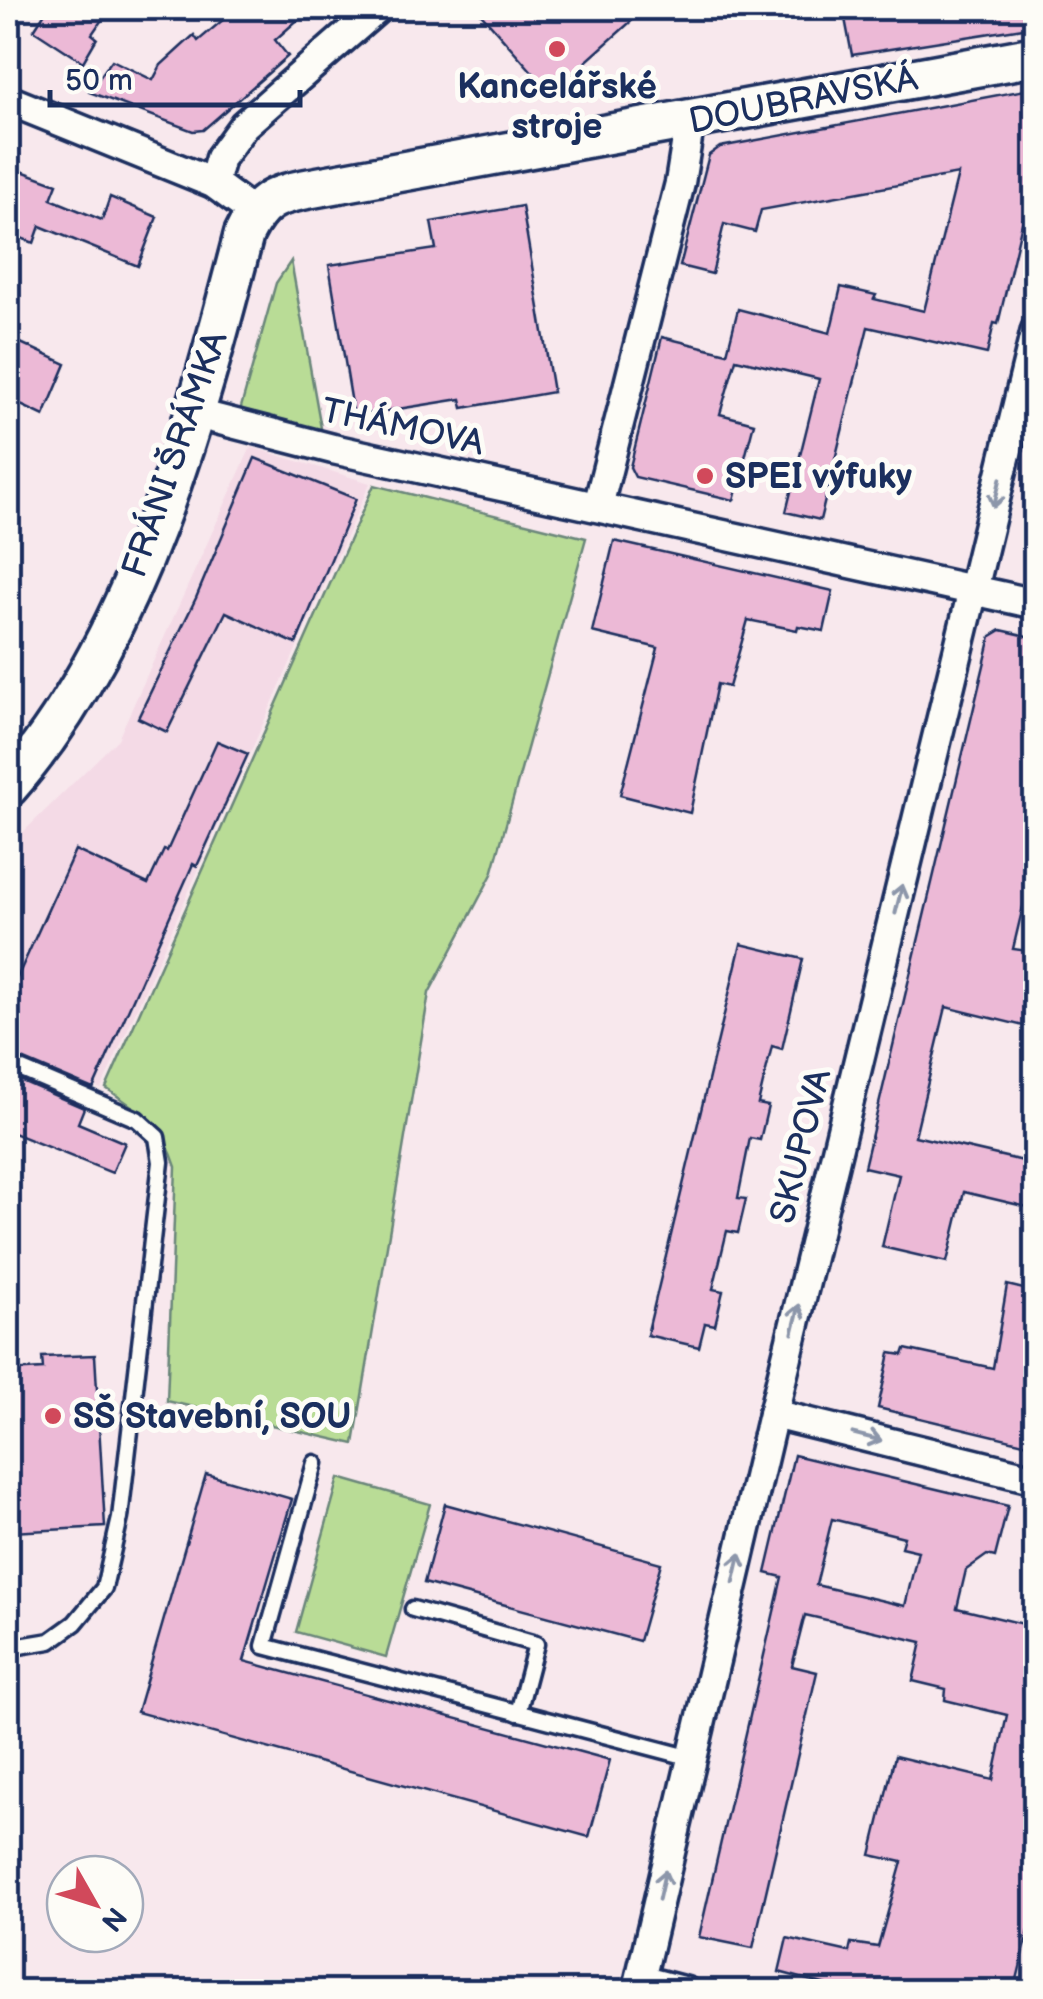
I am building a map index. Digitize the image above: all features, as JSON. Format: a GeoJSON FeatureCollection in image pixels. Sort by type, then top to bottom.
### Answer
{"type":"FeatureCollection","features":[{"type":"Feature","properties":{"kind":"street"},"geometry":{"type":"LineString","coordinates":[[213,183],[220,158],[244,125],[378,8]]}},
{"type":"Feature","properties":{"kind":"street","name":"DOUBRAVSKÁ"},"geometry":{"type":"LineString","coordinates":[[254,213],[282,194],[1036,56]]}},
{"type":"Feature","properties":{"kind":"street"},"geometry":{"type":"LineString","coordinates":[[8,100],[213,183],[254,213]]}},
{"type":"Feature","properties":{"kind":"street"},"geometry":{"type":"LineString","coordinates":[[598,506],[680,183],[690,120]]}},
{"type":"Feature","properties":{"kind":"street","name":"FRÁNI ŠRÁMKA"},"geometry":{"type":"LineString","coordinates":[[8,786],[62,716],[107,634],[159,522],[244,234],[254,213]]}},
{"type":"Feature","properties":{"kind":"street","name":"SKUPOVA"},"geometry":{"type":"LineString","coordinates":[[638,1986],[1036,330]]}},
{"type":"Feature","properties":{"kind":"street","name":"THÁMOVA"},"geometry":{"type":"LineString","coordinates":[[194,412],[332,449],[1036,604]]}},
{"type":"Feature","properties":{"kind":"street"},"geometry":{"type":"LineString","coordinates":[[773,1414],[1036,1479]]}},
{"type":"Feature","properties":{"kind":"street"},"geometry":{"type":"LineString","coordinates":[[638,1986],[686,1992]]}},
{"type":"Feature","properties":{"kind":"lane"},"geometry":{"type":"LineString","coordinates":[[8,1064],[136,1118],[157,1137],[160,1162],[120,1518],[104,1588],[75,1624],[50,1641],[8,1648]]}},
{"type":"Feature","properties":{"kind":"lane"},"geometry":{"type":"LineString","coordinates":[[315,1463],[264,1646],[692,1758]]}},
{"type":"Feature","properties":{"kind":"lane"},"geometry":{"type":"LineString","coordinates":[[413,1609],[536,1644],[518,1713]]}},
{"type":"Feature","properties":{"kind":"shaded area"},"geometry":{"type":"Polygon","coordinates":[[[251,447],[370,483],[101,1089],[8,1049],[8,847],[118,739],[251,447]]]}},
{"type":"Feature","properties":{"kind":"green space"},"geometry":{"type":"Polygon","coordinates":[[[291,261],[321,428],[316,437],[238,418],[276,283],[291,261]]]}},
{"type":"Feature","properties":{"kind":"green space"},"geometry":{"type":"Polygon","coordinates":[[[374,485],[586,538],[492,874],[429,993],[354,1444],[167,1401],[176,1167],[157,1129],[106,1088],[374,485]]]}},
{"type":"Feature","properties":{"kind":"green space"},"geometry":{"type":"Polygon","coordinates":[[[339,1478],[430,1504],[386,1657],[296,1632],[339,1478]]]}},
{"type":"Feature","properties":{"kind":"building"},"geometry":{"type":"Polygon","coordinates":[[[48,8],[110,8],[92,34],[97,38],[83,62],[34,30],[48,8]]]}},
{"type":"Feature","properties":{"kind":"building"},"geometry":{"type":"Polygon","coordinates":[[[237,8],[311,8],[275,40],[288,56],[203,130],[193,131],[89,92],[112,60],[153,80],[161,65],[194,35],[198,41],[237,8]]]}},
{"type":"Feature","properties":{"kind":"building","name":"Kancelářské stroje"},"geometry":{"type":"Polygon","coordinates":[[[476,8],[646,8],[551,93],[476,8]]]}},
{"type":"Feature","properties":{"kind":"building"},"geometry":{"type":"Polygon","coordinates":[[[843,8],[1036,8],[1036,26],[852,55],[843,8]]]}},
{"type":"Feature","properties":{"kind":"building"},"geometry":{"type":"Polygon","coordinates":[[[1036,88],[1036,164],[998,324],[994,323],[987,354],[868,327],[820,520],[786,512],[819,379],[736,359],[720,414],[754,423],[734,500],[635,477],[630,467],[662,337],[727,353],[738,309],[830,333],[841,287],[924,311],[958,174],[761,210],[755,232],[724,224],[712,274],[680,266],[709,155],[720,147],[1036,88]]]}},
{"type":"Feature","properties":{"kind":"building"},"geometry":{"type":"Polygon","coordinates":[[[8,166],[57,184],[51,199],[102,220],[110,197],[157,217],[138,266],[40,226],[34,243],[8,233],[8,166]]]}},
{"type":"Feature","properties":{"kind":"building"},"geometry":{"type":"Polygon","coordinates":[[[522,206],[553,392],[463,408],[461,399],[354,416],[329,265],[436,249],[431,222],[522,206]]]}},
{"type":"Feature","properties":{"kind":"building"},"geometry":{"type":"Polygon","coordinates":[[[8,337],[66,364],[44,416],[8,399],[8,337]]]}},
{"type":"Feature","properties":{"kind":"building"},"geometry":{"type":"Polygon","coordinates":[[[255,458],[356,499],[296,644],[226,612],[167,732],[138,718],[196,598],[255,458]]]}},
{"type":"Feature","properties":{"kind":"building"},"geometry":{"type":"Polygon","coordinates":[[[614,541],[833,591],[824,631],[748,620],[729,687],[717,684],[690,813],[620,795],[658,648],[592,632],[614,541]]]}},
{"type":"Feature","properties":{"kind":"building"},"geometry":{"type":"Polygon","coordinates":[[[1001,630],[1036,638],[1036,897],[1026,894],[1013,949],[1036,952],[1036,1029],[946,1007],[915,1136],[1036,1164],[1036,1209],[964,1192],[947,1262],[882,1247],[899,1175],[864,1167],[991,636],[1001,630]]]}},
{"type":"Feature","properties":{"kind":"building"},"geometry":{"type":"Polygon","coordinates":[[[217,741],[248,754],[197,866],[193,864],[93,1089],[8,1053],[8,998],[75,850],[148,884],[217,741]]]}},
{"type":"Feature","properties":{"kind":"building"},"geometry":{"type":"Polygon","coordinates":[[[741,944],[803,959],[782,1049],[772,1046],[758,1104],[768,1106],[760,1140],[750,1138],[738,1198],[746,1199],[738,1233],[727,1231],[713,1289],[723,1291],[715,1325],[705,1323],[699,1347],[647,1335],[741,944]]]}},
{"type":"Feature","properties":{"kind":"building"},"geometry":{"type":"Polygon","coordinates":[[[8,1075],[84,1108],[78,1123],[125,1143],[112,1173],[8,1131],[8,1075]]]}},
{"type":"Feature","properties":{"kind":"building"},"geometry":{"type":"Polygon","coordinates":[[[1007,1285],[1036,1292],[1036,1344],[1024,1378],[1036,1381],[1036,1446],[878,1408],[890,1353],[903,1355],[905,1349],[993,1368],[1007,1285]]]}},
{"type":"Feature","properties":{"kind":"building","name":"SŠ Stavební, SOU"},"geometry":{"type":"Polygon","coordinates":[[[95,1355],[105,1527],[11,1532],[8,1371],[43,1369],[42,1357],[95,1355]]]}},
{"type":"Feature","properties":{"kind":"building"},"geometry":{"type":"Polygon","coordinates":[[[794,1455],[1008,1506],[995,1557],[987,1555],[966,1570],[957,1608],[1036,1627],[1036,1902],[1014,1992],[853,1992],[779,1972],[787,1938],[849,1952],[851,1943],[878,1947],[902,1862],[871,1855],[895,1756],[993,1780],[1007,1715],[945,1700],[946,1689],[913,1681],[922,1642],[805,1615],[792,1666],[817,1672],[753,1948],[699,1937],[782,1577],[766,1573],[794,1455]],[[832,1519],[816,1585],[905,1606],[918,1551],[901,1547],[904,1537],[832,1519]]]}},
{"type":"Feature","properties":{"kind":"building"},"geometry":{"type":"Polygon","coordinates":[[[206,1474],[292,1499],[244,1661],[610,1760],[589,1837],[137,1712],[206,1474]]]}},
{"type":"Feature","properties":{"kind":"building"},"geometry":{"type":"Polygon","coordinates":[[[445,1504],[661,1563],[639,1641],[424,1583],[445,1504]]]}},
{"type":"Feature","properties":{"kind":"place","name":"Kancelářské stroje"},"geometry":{"type":"Point","coordinates":[557,49]}},
{"type":"Feature","properties":{"kind":"place","name":"SPEI výfuky"},"geometry":{"type":"Point","coordinates":[705,476]}},
{"type":"Feature","properties":{"kind":"place","name":"SŠ Stavební, SOU"},"geometry":{"type":"Point","coordinates":[53,1416]}}]}
